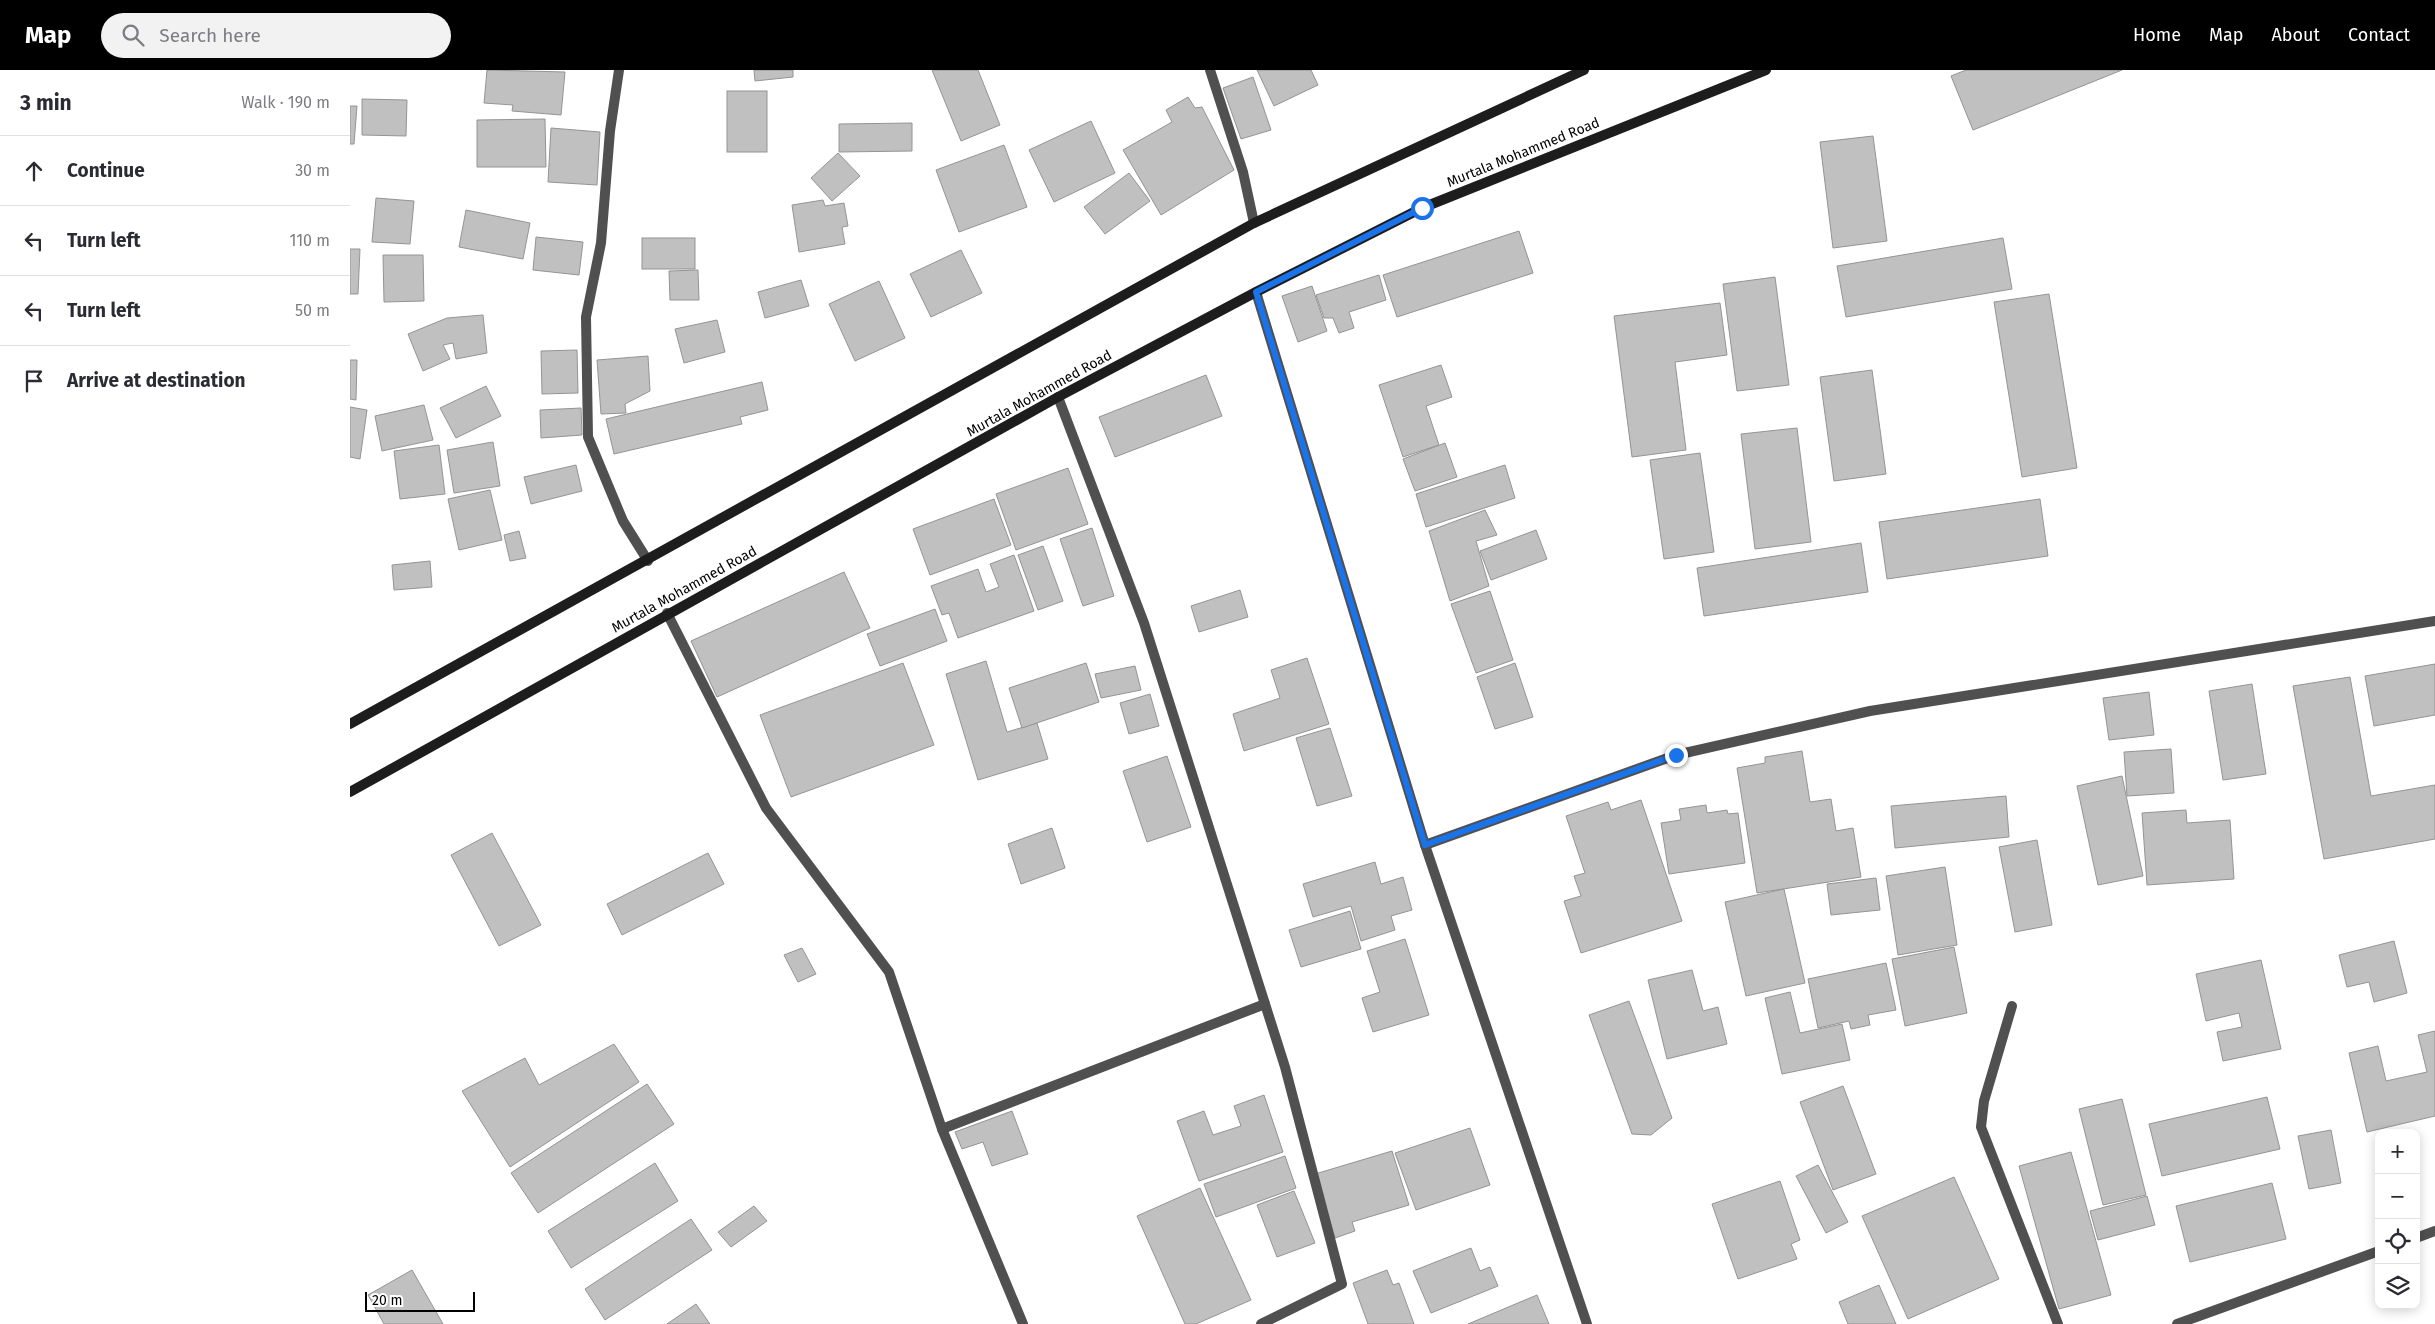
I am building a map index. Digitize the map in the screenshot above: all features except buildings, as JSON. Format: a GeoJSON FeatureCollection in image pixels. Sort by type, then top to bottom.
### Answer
{"type":"FeatureCollection","features":[{"type":"Feature","properties":{"kind":"main road"},"geometry":{"type":"LineString","coordinates":[[350,724],[648,561],[1254,222],[1584,70]]}},
{"type":"Feature","properties":{"kind":"main road","name":"Murtala Mohammed Road"},"geometry":{"type":"LineString","coordinates":[[350,792],[1058,397],[1256,292],[1422,208],[1766,70]]}},
{"type":"Feature","properties":{"kind":"street"},"geometry":{"type":"LineString","coordinates":[[619,70],[610,131],[601,243],[586,317],[588,437],[624,521],[648,561]]}},
{"type":"Feature","properties":{"kind":"street"},"geometry":{"type":"LineString","coordinates":[[1210,70],[1243,172],[1254,222]]}},
{"type":"Feature","properties":{"kind":"street"},"geometry":{"type":"LineString","coordinates":[[1256,292],[1425,845],[1587,1324]]}},
{"type":"Feature","properties":{"kind":"street"},"geometry":{"type":"LineString","coordinates":[[1058,397],[1144,623],[1285,1068],[1342,1284],[1261,1324]]}},
{"type":"Feature","properties":{"kind":"street"},"geometry":{"type":"LineString","coordinates":[[667,614],[766,808],[889,972],[942,1129],[1023,1324]]}},
{"type":"Feature","properties":{"kind":"street"},"geometry":{"type":"LineString","coordinates":[[1425,845],[1676,755],[1870,711],[2435,621]]}},
{"type":"Feature","properties":{"kind":"street"},"geometry":{"type":"LineString","coordinates":[[942,1129],[1265,1004]]}},
{"type":"Feature","properties":{"kind":"street"},"geometry":{"type":"LineString","coordinates":[[2012,1006],[1984,1102],[1981,1127],[2058,1324]]}},
{"type":"Feature","properties":{"kind":"street"},"geometry":{"type":"LineString","coordinates":[[2420,1237],[2435,1231]]}},
{"type":"Feature","properties":{"kind":"street"},"geometry":{"type":"LineString","coordinates":[[2177,1324],[2375,1252]]}},
{"type":"Feature","properties":{"kind":"route"},"geometry":{"type":"LineString","coordinates":[[1422,208],[1256,292],[1425,845],[1676,755]]}}]}
